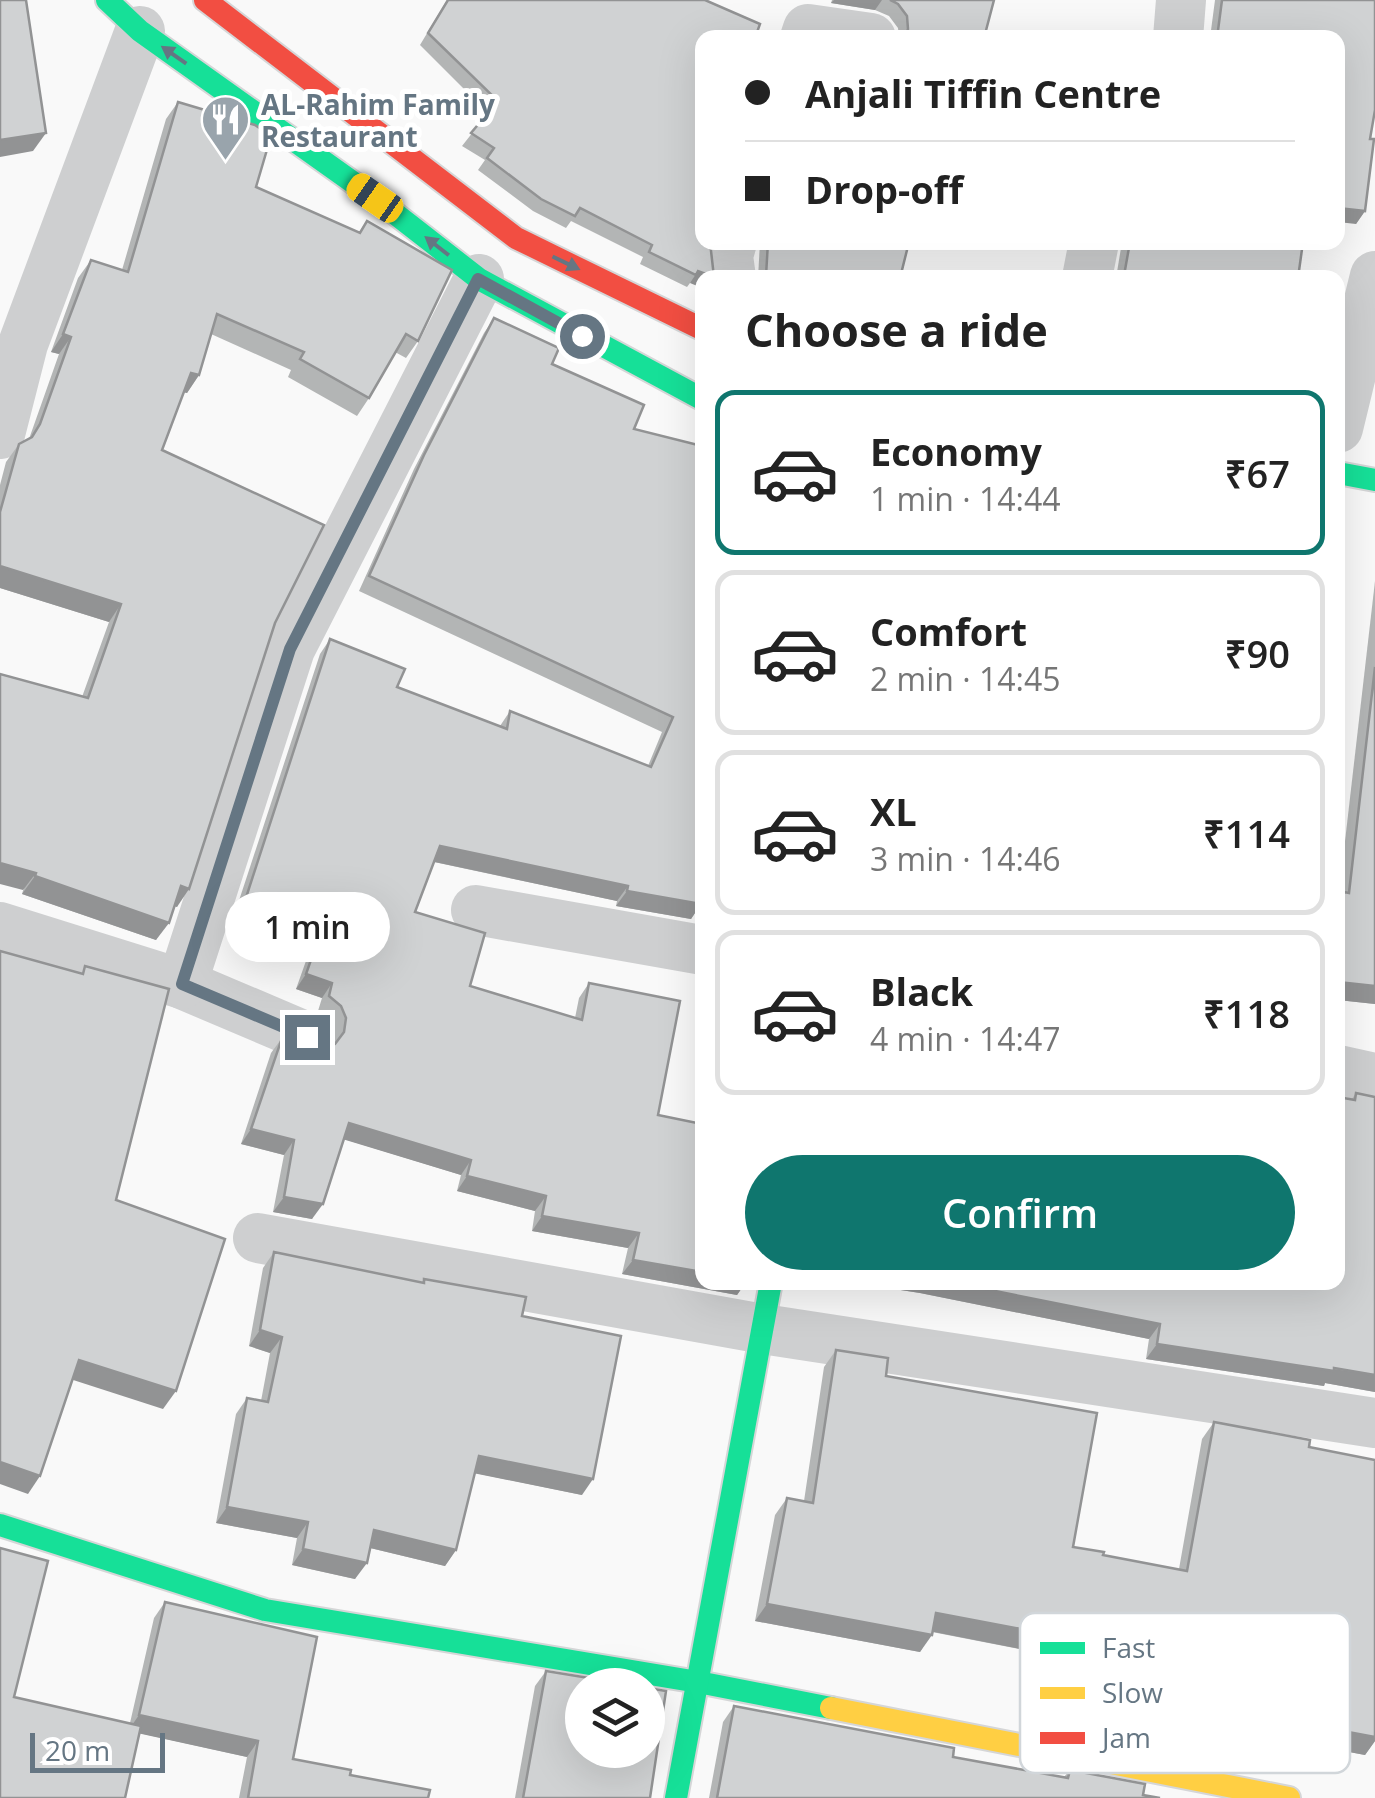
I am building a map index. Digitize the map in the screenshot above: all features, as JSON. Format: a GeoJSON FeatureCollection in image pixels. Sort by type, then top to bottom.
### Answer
{"type":"FeatureCollection","features":[{"type":"Feature","properties":{"kind":"street"},"geometry":{"type":"LineString","coordinates":[[205,0],[516,238],[695,327]]}},
{"type":"Feature","properties":{"kind":"street"},"geometry":{"type":"LineString","coordinates":[[1178,30],[1180,0]]}},
{"type":"Feature","properties":{"kind":"street"},"geometry":{"type":"LineString","coordinates":[[0,434],[23,344],[123,15],[375,198],[478,279],[695,395]]}},
{"type":"Feature","properties":{"kind":"street"},"geometry":{"type":"LineString","coordinates":[[1345,399],[1375,276]]}},
{"type":"Feature","properties":{"kind":"street"},"geometry":{"type":"LineString","coordinates":[[182,984],[290,649],[478,279]]}},
{"type":"Feature","properties":{"kind":"street"},"geometry":{"type":"LineString","coordinates":[[1345,474],[1375,480]]}},
{"type":"Feature","properties":{"kind":"street"},"geometry":{"type":"LineString","coordinates":[[476,910],[695,949]]}},
{"type":"Feature","properties":{"kind":"street"},"geometry":{"type":"LineString","coordinates":[[0,927],[182,984],[307,1037]]}},
{"type":"Feature","properties":{"kind":"street"},"geometry":{"type":"LineString","coordinates":[[1345,1072],[1375,1078]]}},
{"type":"Feature","properties":{"kind":"street"},"geometry":{"type":"LineString","coordinates":[[258,1238],[767,1306],[1375,1423]]}},
{"type":"Feature","properties":{"kind":"street"},"geometry":{"type":"LineString","coordinates":[[676,1798],[767,1306]]}},
{"type":"Feature","properties":{"kind":"street"},"geometry":{"type":"LineString","coordinates":[[0,1525],[265,1610],[698,1682],[1020,1745]]}},
{"type":"Feature","properties":{"kind":"street"},"geometry":{"type":"LineString","coordinates":[[1162,1773],[1289,1798]]}},
{"type":"Feature","properties":{"kind":"building"},"geometry":{"type":"Polygon","coordinates":[[[0,0],[26,0],[46,133],[0,140],[0,0]]]}},
{"type":"Feature","properties":{"kind":"building"},"geometry":{"type":"Polygon","coordinates":[[[448,0],[705,0],[760,24],[758,30],[695,30],[695,250],[711,250],[713,270],[695,270],[695,275],[649,252],[652,245],[580,208],[575,216],[541,199],[487,158],[494,148],[471,133],[498,101],[428,33],[448,0]]]}},
{"type":"Feature","properties":{"kind":"building"},"geometry":{"type":"Polygon","coordinates":[[[890,0],[994,0],[986,30],[908,30],[907,16],[890,0]]]}},
{"type":"Feature","properties":{"kind":"building"},"geometry":{"type":"Polygon","coordinates":[[[1222,0],[1375,0],[1375,110],[1370,139],[1374,139],[1365,211],[1345,209],[1345,30],[1218,30],[1222,0]]]}},
{"type":"Feature","properties":{"kind":"building"},"geometry":{"type":"Polygon","coordinates":[[[178,102],[255,125],[271,136],[256,187],[360,233],[367,221],[452,270],[418,341],[406,334],[369,398],[300,359],[304,352],[217,314],[199,375],[191,373],[162,450],[324,525],[275,623],[189,889],[181,886],[169,923],[0,863],[0,674],[88,698],[121,604],[0,566],[0,512],[19,444],[32,437],[40,424],[71,337],[63,334],[91,260],[128,272],[178,102]]]}},
{"type":"Feature","properties":{"kind":"building"},"geometry":{"type":"Polygon","coordinates":[[[768,250],[907,250],[902,270],[766,270],[768,250]]]}},
{"type":"Feature","properties":{"kind":"building"},"geometry":{"type":"Polygon","coordinates":[[[1129,250],[1302,250],[1299,270],[1125,270],[1129,250]]]}},
{"type":"Feature","properties":{"kind":"building"},"geometry":{"type":"Polygon","coordinates":[[[494,318],[559,348],[552,364],[644,405],[634,429],[695,444],[695,903],[627,891],[628,886],[440,846],[415,912],[485,933],[470,986],[582,1020],[589,983],[680,1001],[658,1115],[695,1123],[695,1271],[633,1260],[639,1233],[542,1216],[546,1196],[467,1176],[471,1160],[349,1123],[323,1204],[284,1197],[294,1140],[251,1129],[282,1038],[320,1051],[335,1044],[344,1032],[346,1018],[341,1006],[329,996],[332,983],[306,974],[317,943],[241,913],[330,639],[405,669],[397,687],[507,729],[510,711],[651,767],[673,717],[369,576],[424,455],[494,318]]]}},
{"type":"Feature","properties":{"kind":"building"},"geometry":{"type":"Polygon","coordinates":[[[1375,667],[1375,986],[1345,983],[1345,892],[1349,893],[1375,667]]]}},
{"type":"Feature","properties":{"kind":"building"},"geometry":{"type":"Polygon","coordinates":[[[0,951],[83,974],[85,966],[169,989],[116,1200],[225,1239],[176,1391],[79,1360],[40,1476],[0,1462],[0,951]]]}},
{"type":"Feature","properties":{"kind":"building"},"geometry":{"type":"Polygon","coordinates":[[[1356,1093],[1375,1097],[1375,1375],[1157,1344],[1160,1324],[990,1290],[1345,1290],[1345,1098],[1355,1100],[1356,1093]]]}},
{"type":"Feature","properties":{"kind":"building"},"geometry":{"type":"Polygon","coordinates":[[[274,1252],[424,1283],[424,1279],[526,1297],[522,1316],[621,1336],[593,1479],[479,1456],[456,1550],[374,1530],[367,1563],[303,1549],[308,1522],[227,1507],[247,1398],[268,1402],[282,1337],[260,1330],[274,1252]]]}},
{"type":"Feature","properties":{"kind":"building"},"geometry":{"type":"Polygon","coordinates":[[[836,1350],[888,1358],[886,1376],[1097,1413],[1073,1547],[1104,1552],[1103,1555],[1187,1571],[1214,1422],[1310,1440],[1309,1447],[1375,1460],[1375,1737],[1350,1732],[1350,1613],[1020,1613],[1020,1629],[936,1613],[932,1635],[767,1604],[787,1498],[813,1503],[836,1350]]]}},
{"type":"Feature","properties":{"kind":"building"},"geometry":{"type":"Polygon","coordinates":[[[0,1548],[48,1561],[14,1697],[141,1726],[125,1798],[0,1798],[0,1548]]]}},
{"type":"Feature","properties":{"kind":"building"},"geometry":{"type":"Polygon","coordinates":[[[165,1602],[317,1637],[293,1759],[351,1770],[350,1775],[430,1790],[428,1798],[248,1798],[258,1741],[139,1715],[165,1602]]]}},
{"type":"Feature","properties":{"kind":"building"},"geometry":{"type":"Polygon","coordinates":[[[546,1671],[565,1674],[565,1768],[654,1768],[650,1798],[523,1798],[546,1671]]]}},
{"type":"Feature","properties":{"kind":"building"},"geometry":{"type":"Polygon","coordinates":[[[734,1706],[954,1748],[953,1757],[1020,1769],[1020,1773],[1068,1778],[1069,1773],[1086,1773],[1145,1784],[1143,1795],[1160,1798],[717,1798],[734,1706]]]}},
{"type":"Feature","properties":{"kind":"traffic: fast"},"geometry":{"type":"LineString","coordinates":[[107,0],[140,31],[375,198],[479,279],[695,395]]}},
{"type":"Feature","properties":{"kind":"traffic: fast"},"geometry":{"type":"LineString","coordinates":[[1345,474],[1375,480]]}},
{"type":"Feature","properties":{"kind":"traffic: fast"},"geometry":{"type":"LineString","coordinates":[[676,1798],[770,1290]]}},
{"type":"Feature","properties":{"kind":"traffic: fast"},"geometry":{"type":"LineString","coordinates":[[0,1525],[265,1610],[831,1708]]}},
{"type":"Feature","properties":{"kind":"traffic: slow"},"geometry":{"type":"LineString","coordinates":[[831,1708],[1020,1745]]}},
{"type":"Feature","properties":{"kind":"traffic: slow"},"geometry":{"type":"LineString","coordinates":[[1162,1773],[1289,1798]]}},
{"type":"Feature","properties":{"kind":"traffic: jam"},"geometry":{"type":"LineString","coordinates":[[205,0],[516,238],[695,326]]}},
{"type":"Feature","properties":{"kind":"place","name":"AL-Rahim Family Restaurant"},"geometry":{"type":"Point","coordinates":[226,162]}},
{"type":"Feature","properties":{"kind":"route"},"geometry":{"type":"LineString","coordinates":[[307,1037],[182,984],[290,649],[478,279],[582,336]]}}]}
